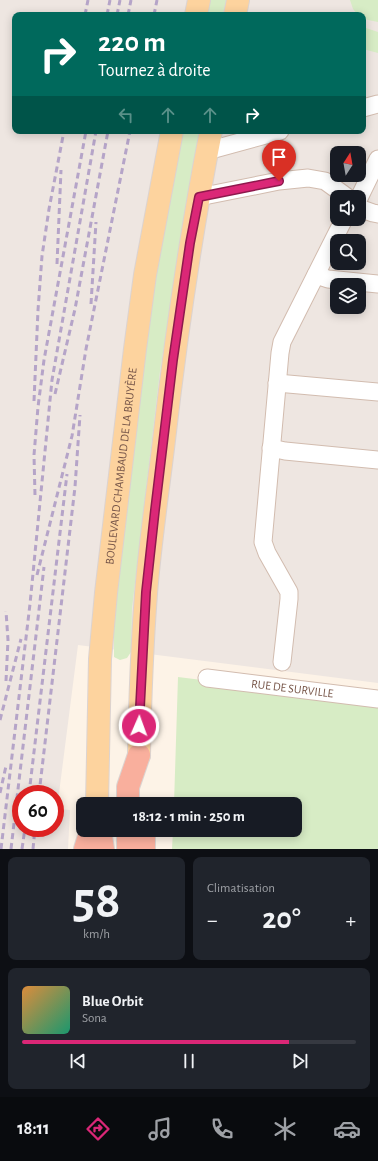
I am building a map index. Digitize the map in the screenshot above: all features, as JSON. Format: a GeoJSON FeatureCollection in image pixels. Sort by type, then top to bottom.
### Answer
{"type":"FeatureCollection","features":[{"type":"Feature","properties":{"kind":"highway"},"geometry":{"type":"LineString","coordinates":[[128,797],[128,787],[139,754]]}},
{"type":"Feature","properties":{"kind":"highway"},"geometry":{"type":"LineString","coordinates":[[139,754],[142,797]]}},
{"type":"Feature","properties":{"kind":"highway"},"geometry":{"type":"LineString","coordinates":[[85,849],[89,837]]}},
{"type":"Feature","properties":{"kind":"highway"},"geometry":{"type":"LineString","coordinates":[[101,837],[104,849]]}},
{"type":"Feature","properties":{"kind":"highway"},"geometry":{"type":"LineString","coordinates":[[128,837],[128,849]]}},
{"type":"Feature","properties":{"kind":"highway"},"geometry":{"type":"LineString","coordinates":[[144,837],[144,849]]}},
{"type":"Feature","properties":{"kind":"main road"},"geometry":{"type":"LineString","coordinates":[[197,12],[199,0]]}},
{"type":"Feature","properties":{"kind":"main road"},"geometry":{"type":"LineString","coordinates":[[236,12],[238,0]]}},
{"type":"Feature","properties":{"kind":"main road","name":"BOULEVARD CHAMBAUD DE LA BRUYÈRE"},"geometry":{"type":"LineString","coordinates":[[97,797],[100,659],[106,593],[144,282],[171,134]]}},
{"type":"Feature","properties":{"kind":"main road"},"geometry":{"type":"LineString","coordinates":[[139,754],[141,682],[147,585],[173,360],[190,243],[209,141]]}},
{"type":"Feature","properties":{"kind":"street"},"geometry":{"type":"LineString","coordinates":[[366,107],[378,104]]}},
{"type":"Feature","properties":{"kind":"street"},"geometry":{"type":"LineString","coordinates":[[209,141],[259,134]]}},
{"type":"Feature","properties":{"kind":"street"},"geometry":{"type":"LineString","coordinates":[[363,190],[378,159]]}},
{"type":"Feature","properties":{"kind":"street"},"geometry":{"type":"LineString","coordinates":[[199,197],[279,181],[308,178],[325,181],[337,190]]}},
{"type":"Feature","properties":{"kind":"street"},"geometry":{"type":"LineString","coordinates":[[366,210],[378,214]]}},
{"type":"Feature","properties":{"kind":"street"},"geometry":{"type":"LineString","coordinates":[[282,662],[289,592],[267,553],[263,542],[280,353],[282,342],[340,226]]}},
{"type":"Feature","properties":{"kind":"street"},"geometry":{"type":"LineString","coordinates":[[316,275],[328,279],[378,284]]}},
{"type":"Feature","properties":{"kind":"street"},"geometry":{"type":"LineString","coordinates":[[277,383],[378,392]]}},
{"type":"Feature","properties":{"kind":"street"},"geometry":{"type":"LineString","coordinates":[[271,448],[285,451],[378,460]]}},
{"type":"Feature","properties":{"kind":"street","name":"RUE DE SURVILLE"},"geometry":{"type":"LineString","coordinates":[[207,678],[378,699]]}},
{"type":"Feature","properties":{"kind":"shaded area"},"geometry":{"type":"Polygon","coordinates":[[[0,0],[378,0],[378,683],[78,645],[60,785],[12,785],[12,837],[64,837],[64,810],[70,810],[68,849],[0,849],[0,0]]]}},
{"type":"Feature","properties":{"kind":"green space"},"geometry":{"type":"Polygon","coordinates":[[[209,0],[226,0],[224,12],[207,12],[209,0]]]}},
{"type":"Feature","properties":{"kind":"green space"},"geometry":{"type":"Polygon","coordinates":[[[350,0],[378,0],[378,22],[366,19],[366,12],[356,12],[350,0]]]}},
{"type":"Feature","properties":{"kind":"green space"},"geometry":{"type":"Polygon","coordinates":[[[366,28],[378,32],[378,53],[366,50],[366,28]]]}},
{"type":"Feature","properties":{"kind":"green space"},"geometry":{"type":"Polygon","coordinates":[[[180,134],[199,134],[160,371],[132,608],[131,652],[127,658],[120,660],[114,657],[114,626],[121,538],[158,255],[180,134]]]}},
{"type":"Feature","properties":{"kind":"green space"},"geometry":{"type":"Polygon","coordinates":[[[178,677],[378,702],[378,849],[172,849],[173,837],[302,837],[302,797],[174,797],[178,677]]]}},
{"type":"Feature","properties":{"kind":"railway"},"geometry":{"type":"LineString","coordinates":[[86,12],[88,0]]}},
{"type":"Feature","properties":{"kind":"railway"},"geometry":{"type":"LineString","coordinates":[[108,12],[110,0]]}},
{"type":"Feature","properties":{"kind":"railway"},"geometry":{"type":"LineString","coordinates":[[118,12],[120,0]]}},
{"type":"Feature","properties":{"kind":"railway"},"geometry":{"type":"LineString","coordinates":[[129,12],[131,0]]}},
{"type":"Feature","properties":{"kind":"railway"},"geometry":{"type":"LineString","coordinates":[[155,12],[157,0]]}},
{"type":"Feature","properties":{"kind":"railway"},"geometry":{"type":"LineString","coordinates":[[34,401],[42,256],[49,209],[63,134]]}},
{"type":"Feature","properties":{"kind":"railway"},"geometry":{"type":"LineString","coordinates":[[35,495],[34,455],[44,360],[85,134]]}},
{"type":"Feature","properties":{"kind":"railway"},"geometry":{"type":"LineString","coordinates":[[1,849],[30,604],[52,380],[95,134]]}},
{"type":"Feature","properties":{"kind":"railway"},"geometry":{"type":"LineString","coordinates":[[55,394],[75,309],[107,134]]}},
{"type":"Feature","properties":{"kind":"railway"},"geometry":{"type":"LineString","coordinates":[[37,575],[72,436],[86,349],[129,134]]}},
{"type":"Feature","properties":{"kind":"railway"},"geometry":{"type":"LineString","coordinates":[[57,264],[61,170]]}},
{"type":"Feature","properties":{"kind":"railway"},"geometry":{"type":"LineString","coordinates":[[91,304],[96,222]]}},
{"type":"Feature","properties":{"kind":"railway"},"geometry":{"type":"LineString","coordinates":[[40,785],[75,487],[80,415]]}},
{"type":"Feature","properties":{"kind":"railway"},"geometry":{"type":"LineString","coordinates":[[30,785],[67,474]]}},
{"type":"Feature","properties":{"kind":"railway"},"geometry":{"type":"LineString","coordinates":[[11,849],[44,567]]}},
{"type":"Feature","properties":{"kind":"railway"},"geometry":{"type":"LineString","coordinates":[[6,611],[8,640],[6,681]]}},
{"type":"Feature","properties":{"kind":"railway"},"geometry":{"type":"LineString","coordinates":[[0,720],[21,639]]}},
{"type":"Feature","properties":{"kind":"railway"},"geometry":{"type":"LineString","coordinates":[[0,793],[6,766]]}},
{"type":"Feature","properties":{"kind":"railway"},"geometry":{"type":"LineString","coordinates":[[22,849],[24,837]]}},
{"type":"Feature","properties":{"kind":"railway"},"geometry":{"type":"LineString","coordinates":[[33,849],[34,837]]}},
{"type":"Feature","properties":{"kind":"route"},"geometry":{"type":"LineString","coordinates":[[139,726],[146,592],[155,510],[173,360],[190,243],[199,197],[279,181]]}}]}
